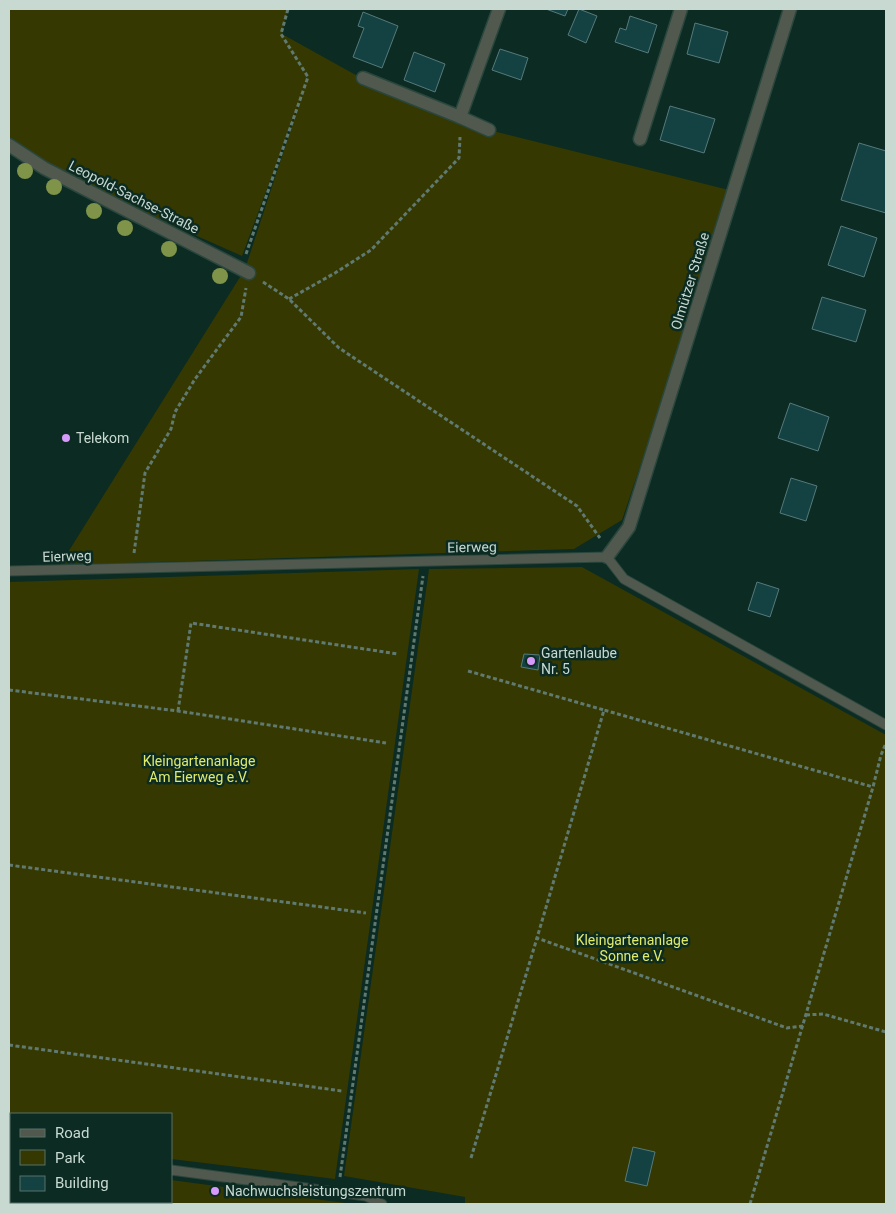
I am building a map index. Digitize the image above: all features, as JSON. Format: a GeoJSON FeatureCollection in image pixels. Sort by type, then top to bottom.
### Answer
{"type":"FeatureCollection","features":[{"type":"Feature","properties":{"kind":"street"},"geometry":{"type":"LineString","coordinates":[[460,118],[499,9]]}},
{"type":"Feature","properties":{"kind":"street"},"geometry":{"type":"LineString","coordinates":[[640,139],[681,9]]}},
{"type":"Feature","properties":{"kind":"street","name":"Olmützer Straße"},"geometry":{"type":"LineString","coordinates":[[607,557],[628,527],[790,9]]}},
{"type":"Feature","properties":{"kind":"street"},"geometry":{"type":"LineString","coordinates":[[363,78],[489,130]]}},
{"type":"Feature","properties":{"kind":"street","name":"Leopold-Sachse-Straße"},"geometry":{"type":"LineString","coordinates":[[9,144],[44,168],[249,273]]}},
{"type":"Feature","properties":{"kind":"lane","name":"Eierweg"},"geometry":{"type":"LineString","coordinates":[[9,572],[607,557]]}},
{"type":"Feature","properties":{"kind":"lane"},"geometry":{"type":"LineString","coordinates":[[607,557],[624,579],[886,725]]}},
{"type":"Feature","properties":{"kind":"lane"},"geometry":{"type":"LineString","coordinates":[[172,1170],[366,1196],[382,1204]]}},
{"type":"Feature","properties":{"kind":"path"},"geometry":{"type":"LineString","coordinates":[[132,568],[145,473],[171,429],[175,412],[185,395],[241,317],[249,273],[245,257],[308,76],[281,34],[288,9]]}},
{"type":"Feature","properties":{"kind":"path"},"geometry":{"type":"LineString","coordinates":[[289,299],[336,273],[371,250],[459,158],[460,118]]}},
{"type":"Feature","properties":{"kind":"path"},"geometry":{"type":"LineString","coordinates":[[249,273],[289,299],[339,348],[577,506],[600,537],[607,557]]}},
{"type":"Feature","properties":{"kind":"path"},"geometry":{"type":"LineString","coordinates":[[337,1192],[426,561]]}},
{"type":"Feature","properties":{"kind":"path"},"geometry":{"type":"LineString","coordinates":[[178,711],[191,623],[398,654]]}},
{"type":"Feature","properties":{"kind":"path"},"geometry":{"type":"LineString","coordinates":[[468,671],[873,787]]}},
{"type":"Feature","properties":{"kind":"path"},"geometry":{"type":"LineString","coordinates":[[9,690],[178,711],[386,742]]}},
{"type":"Feature","properties":{"kind":"path"},"geometry":{"type":"LineString","coordinates":[[471,1158],[604,710]]}},
{"type":"Feature","properties":{"kind":"path"},"geometry":{"type":"LineString","coordinates":[[750,1204],[873,787],[881,754],[886,743]]}},
{"type":"Feature","properties":{"kind":"path"},"geometry":{"type":"LineString","coordinates":[[9,865],[366,913]]}},
{"type":"Feature","properties":{"kind":"path"},"geometry":{"type":"LineString","coordinates":[[537,938],[786,1028],[803,1026]]}},
{"type":"Feature","properties":{"kind":"path"},"geometry":{"type":"LineString","coordinates":[[806,1015],[823,1014],[886,1032]]}},
{"type":"Feature","properties":{"kind":"path"},"geometry":{"type":"LineString","coordinates":[[9,1045],[342,1091]]}},
{"type":"Feature","properties":{"kind":"green space"},"geometry":{"type":"Polygon","coordinates":[[[9,9],[288,9],[282,34],[363,79],[489,130],[733,191],[622,520],[574,549],[60,565],[245,269],[302,95],[242,256],[44,168],[9,145],[9,9]]]}},
{"type":"Feature","properties":{"kind":"green space","name":"Kleingartenanlage Sonne e.V."},"geometry":{"type":"Polygon","coordinates":[[[582,567],[886,735],[886,1204],[465,1204],[465,1197],[344,1176],[429,569],[582,567]]]}},
{"type":"Feature","properties":{"kind":"green space","name":"Kleingartenanlage Am Eierweg e.V."},"geometry":{"type":"Polygon","coordinates":[[[419,569],[335,1179],[172,1159],[172,1113],[10,1113],[9,1140],[9,582],[419,569]]]}},
{"type":"Feature","properties":{"kind":"green space","name":"Nachwuchsleistungszentrum"},"geometry":{"type":"Polygon","coordinates":[[[10,1160],[10,1203],[172,1203],[172,1180],[353,1204],[9,1204],[10,1160]]]}},
{"type":"Feature","properties":{"kind":"building"},"geometry":{"type":"Polygon","coordinates":[[[546,9],[568,9],[565,16],[546,9]]]}},
{"type":"Feature","properties":{"kind":"building"},"geometry":{"type":"Polygon","coordinates":[[[579,9],[597,16],[586,43],[568,35],[579,9]]]}},
{"type":"Feature","properties":{"kind":"building"},"geometry":{"type":"Polygon","coordinates":[[[363,12],[398,26],[382,68],[353,57],[364,28],[358,26],[363,12]]]}},
{"type":"Feature","properties":{"kind":"building"},"geometry":{"type":"Polygon","coordinates":[[[630,16],[657,25],[648,53],[615,42],[620,28],[626,30],[630,16]]]}},
{"type":"Feature","properties":{"kind":"building"},"geometry":{"type":"Polygon","coordinates":[[[695,23],[728,32],[719,63],[687,54],[695,23]]]}},
{"type":"Feature","properties":{"kind":"building"},"geometry":{"type":"Polygon","coordinates":[[[500,49],[528,58],[521,80],[492,70],[500,49]]]}},
{"type":"Feature","properties":{"kind":"building"},"geometry":{"type":"Polygon","coordinates":[[[414,52],[445,64],[435,92],[404,80],[414,52]]]}},
{"type":"Feature","properties":{"kind":"building"},"geometry":{"type":"Polygon","coordinates":[[[670,106],[715,119],[704,153],[660,140],[670,106]]]}},
{"type":"Feature","properties":{"kind":"building"},"geometry":{"type":"Polygon","coordinates":[[[859,143],[886,151],[886,213],[841,200],[859,143]]]}},
{"type":"Feature","properties":{"kind":"building"},"geometry":{"type":"Polygon","coordinates":[[[841,226],[877,238],[864,277],[828,265],[841,226]]]}},
{"type":"Feature","properties":{"kind":"building"},"geometry":{"type":"Polygon","coordinates":[[[822,297],[866,310],[856,342],[812,329],[822,297]]]}},
{"type":"Feature","properties":{"kind":"building"},"geometry":{"type":"Polygon","coordinates":[[[790,403],[829,417],[818,451],[778,438],[790,403]]]}},
{"type":"Feature","properties":{"kind":"building"},"geometry":{"type":"Polygon","coordinates":[[[791,478],[817,486],[806,521],[780,513],[791,478]]]}},
{"type":"Feature","properties":{"kind":"building"},"geometry":{"type":"Polygon","coordinates":[[[757,582],[779,589],[770,617],[748,610],[757,582]]]}},
{"type":"Feature","properties":{"kind":"building","name":"Gartenlaube Nr. 5"},"geometry":{"type":"Polygon","coordinates":[[[524,654],[540,655],[538,670],[521,667],[524,654]]]}},
{"type":"Feature","properties":{"kind":"building"},"geometry":{"type":"Polygon","coordinates":[[[633,1147],[655,1152],[647,1186],[625,1181],[633,1147]]]}},
{"type":"Feature","properties":{"kind":"place","name":"Telekom"},"geometry":{"type":"Point","coordinates":[66,438]}},
{"type":"Feature","properties":{"kind":"place","name":"Gartenlaube Nr. 5"},"geometry":{"type":"Point","coordinates":[531,661]}},
{"type":"Feature","properties":{"kind":"place","name":"Nachwuchsleistungszentrum"},"geometry":{"type":"Point","coordinates":[215,1191]}}]}
